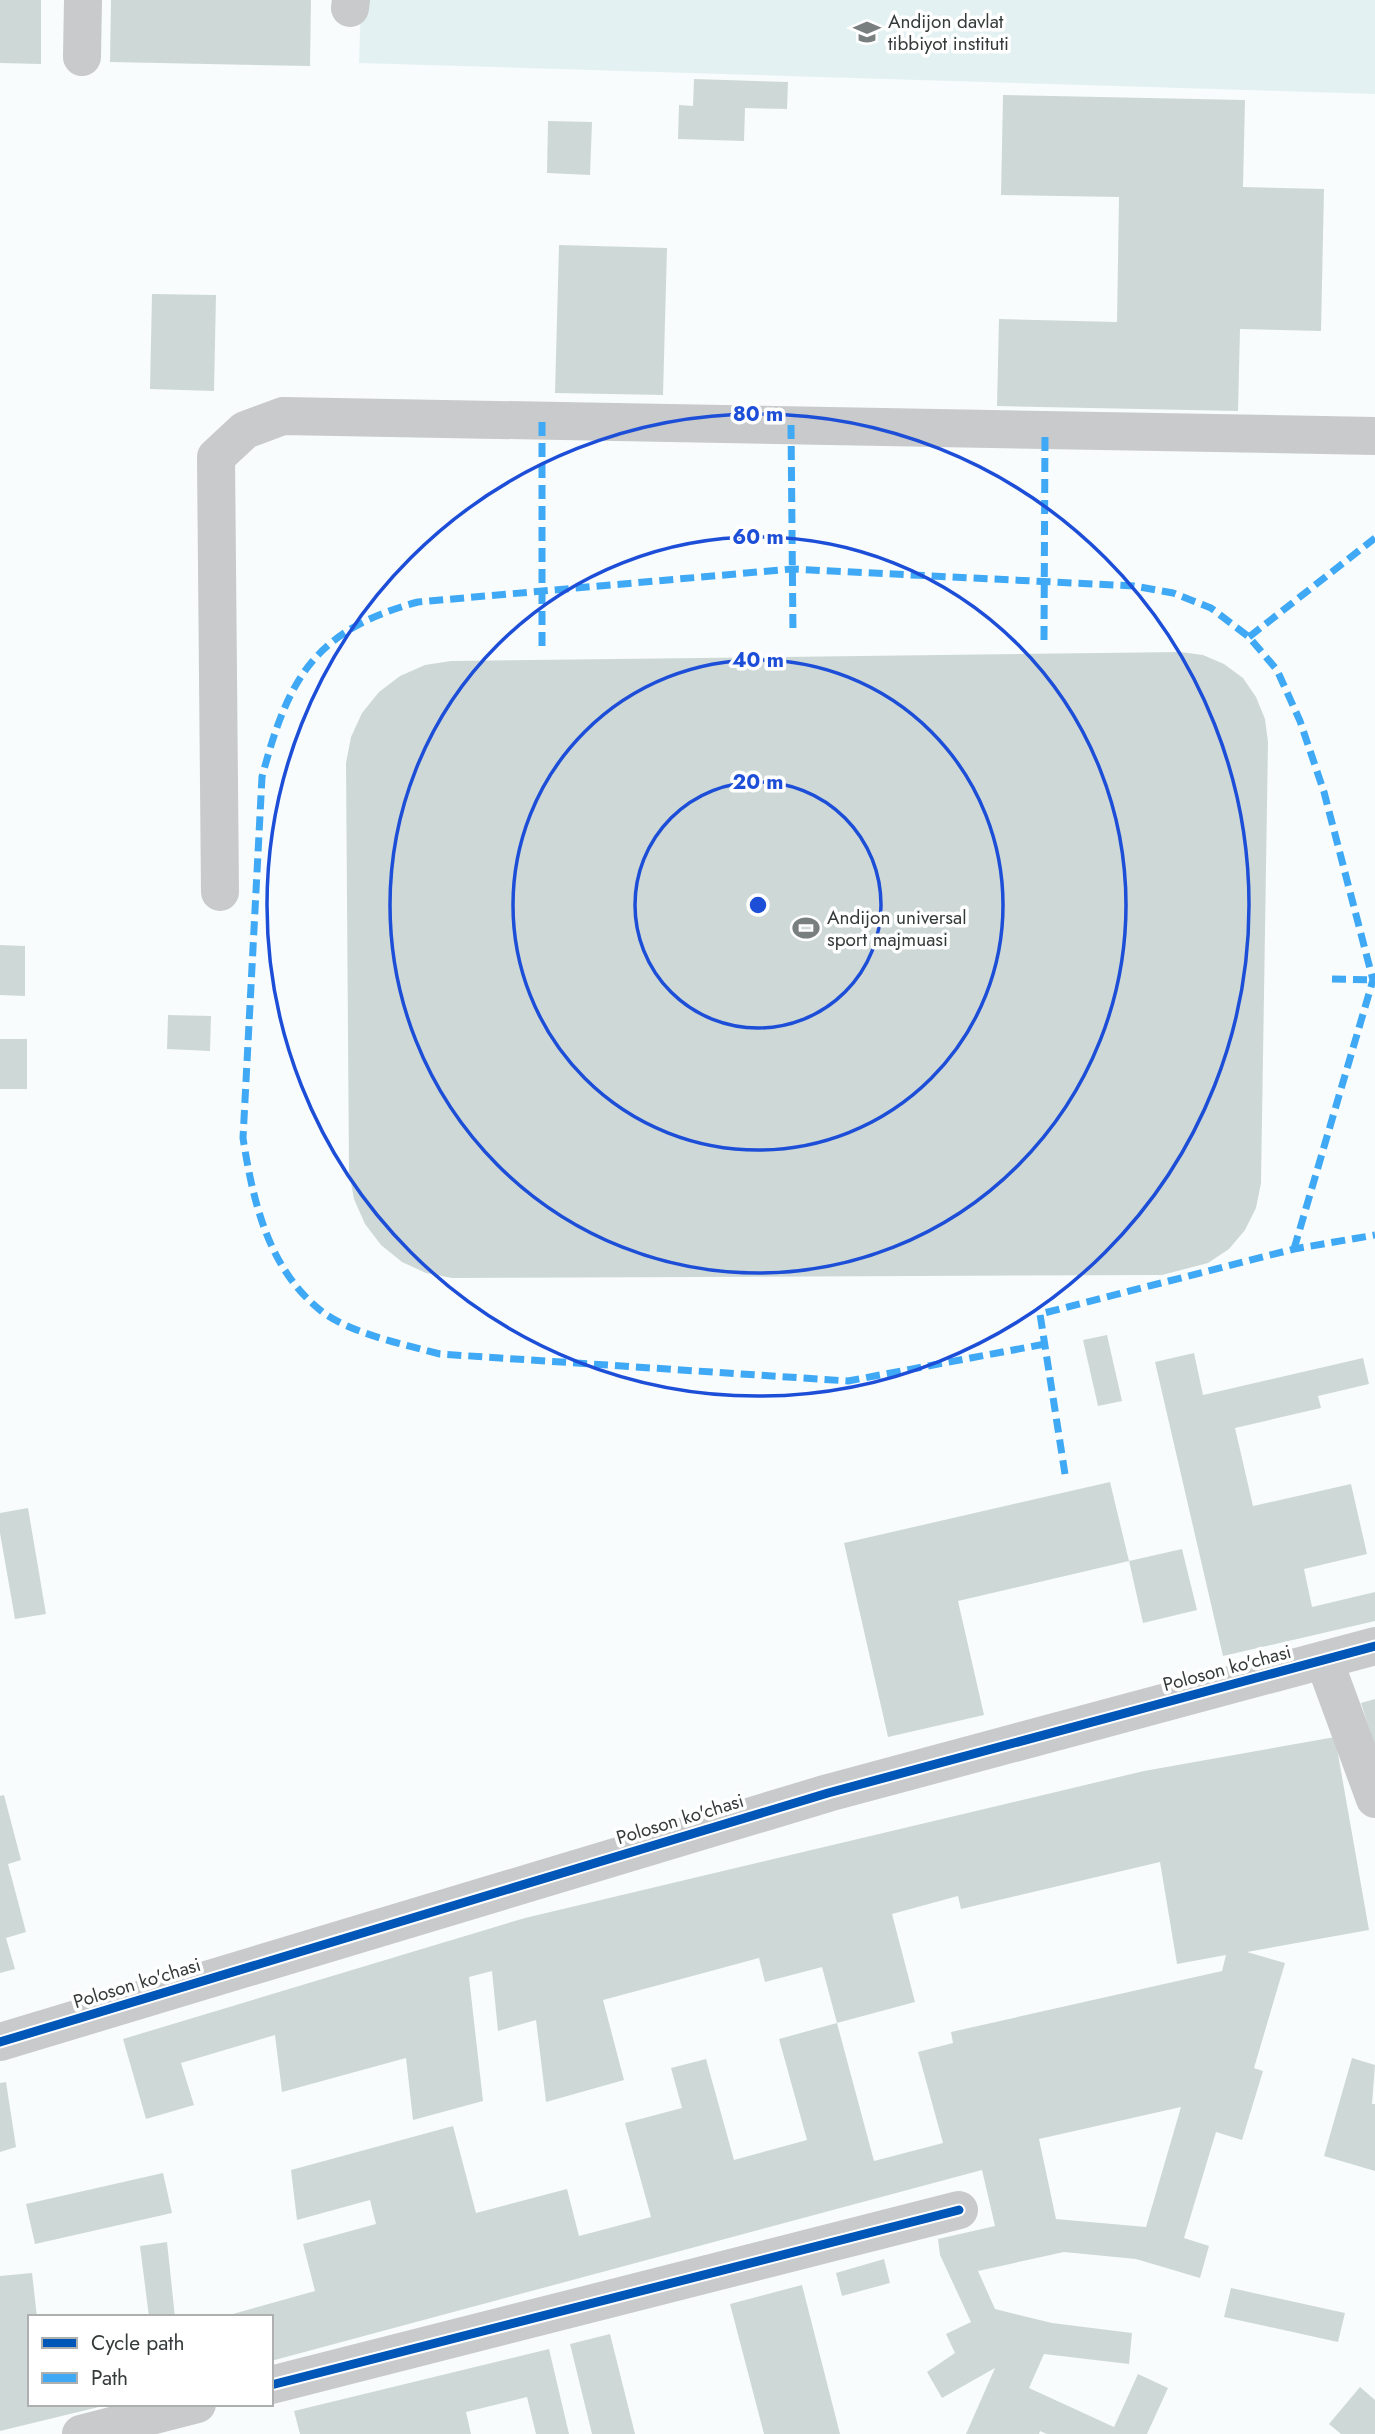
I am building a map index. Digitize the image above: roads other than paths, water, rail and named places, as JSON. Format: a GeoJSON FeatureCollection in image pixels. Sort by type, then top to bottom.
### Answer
{"type":"FeatureCollection","features":[{"type":"Feature","properties":{"kind":"street"},"geometry":{"type":"LineString","coordinates":[[82,57],[83,0]]}},
{"type":"Feature","properties":{"kind":"street"},"geometry":{"type":"LineString","coordinates":[[220,892],[216,457],[245,430],[283,416],[1375,436]]}},
{"type":"Feature","properties":{"kind":"street","name":"Poloson ko'chasi"},"geometry":{"type":"LineString","coordinates":[[0,2042],[828,1793],[1375,1646]]}},
{"type":"Feature","properties":{"kind":"street"},"geometry":{"type":"LineString","coordinates":[[1324,1660],[1375,1799]]}},
{"type":"Feature","properties":{"kind":"street"},"geometry":{"type":"LineString","coordinates":[[273,2384],[959,2210]]}},
{"type":"Feature","properties":{"kind":"street"},"geometry":{"type":"LineString","coordinates":[[81,2434],[189,2406]]}},
{"type":"Feature","properties":{"kind":"place","name":"Andijon davlat tibbiyot instituti"},"geometry":{"type":"Point","coordinates":[867,32]}},
{"type":"Feature","properties":{"kind":"place","name":"Andijon universal sport majmuasi"},"geometry":{"type":"Point","coordinates":[806,928]}}]}
